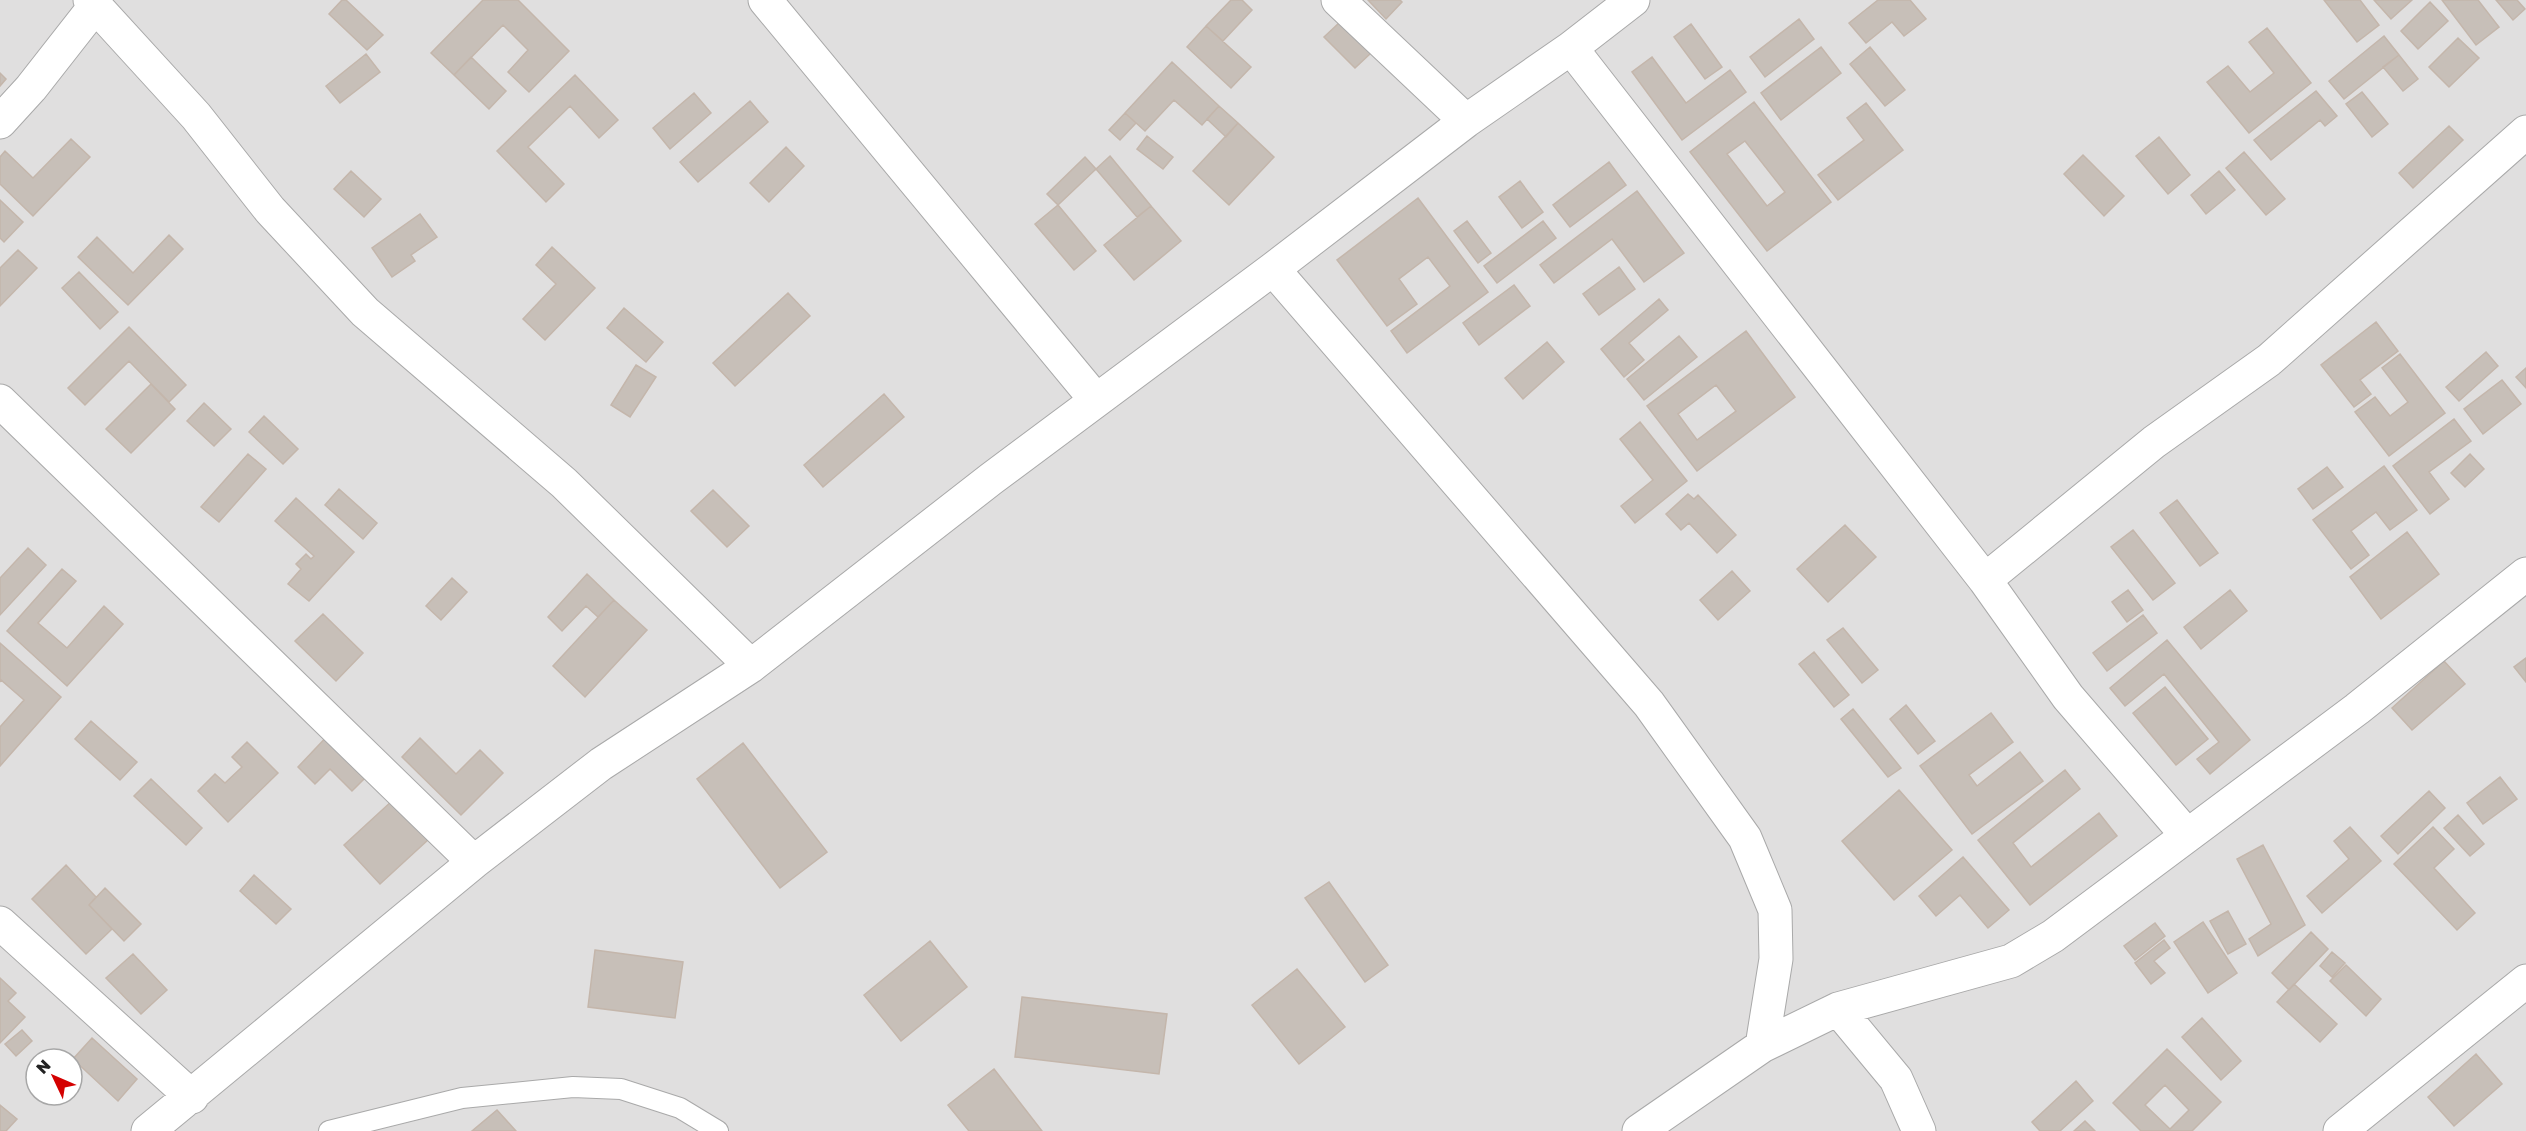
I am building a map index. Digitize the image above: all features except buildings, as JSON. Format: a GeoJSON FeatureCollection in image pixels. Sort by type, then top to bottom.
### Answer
{"type":"FeatureCollection","features":[{"type":"Feature","properties":{"kind":"street"},"geometry":{"type":"LineString","coordinates":[[765,0],[1096,400]]}},
{"type":"Feature","properties":{"kind":"street"},"geometry":{"type":"LineString","coordinates":[[1338,0],[1466,121]]}},
{"type":"Feature","properties":{"kind":"street"},"geometry":{"type":"LineString","coordinates":[[148,1131],[474,862],[601,764],[751,666],[1096,400],[1273,269],[1466,121],[1571,48],[1633,0]]}},
{"type":"Feature","properties":{"kind":"street"},"geometry":{"type":"LineString","coordinates":[[0,122],[31,88],[93,2],[196,116],[270,210],[365,312],[564,483],[751,666]]}},
{"type":"Feature","properties":{"kind":"street"},"geometry":{"type":"LineString","coordinates":[[1571,48],[1985,580],[2068,697],[2186,834]]}},
{"type":"Feature","properties":{"kind":"street"},"geometry":{"type":"LineString","coordinates":[[1985,580],[2154,442],[2269,360],[2526,132]]}},
{"type":"Feature","properties":{"kind":"street"},"geometry":{"type":"LineString","coordinates":[[1273,269],[1649,704],[1745,838],[1775,910],[1776,959],[1762,1046]]}},
{"type":"Feature","properties":{"kind":"street"},"geometry":{"type":"LineString","coordinates":[[0,401],[474,862]]}},
{"type":"Feature","properties":{"kind":"street"},"geometry":{"type":"LineString","coordinates":[[1639,1131],[1762,1046],[1838,1009],[2011,961],[2052,936],[2356,709],[2526,574]]}},
{"type":"Feature","properties":{"kind":"street"},"geometry":{"type":"LineString","coordinates":[[0,923],[192,1097]]}},
{"type":"Feature","properties":{"kind":"street"},"geometry":{"type":"LineString","coordinates":[[2340,1131],[2526,981]]}},
{"type":"Feature","properties":{"kind":"street"},"geometry":{"type":"LineString","coordinates":[[1838,1009],[1896,1079],[1919,1131]]}},
{"type":"Feature","properties":{"kind":"lane"},"geometry":{"type":"LineString","coordinates":[[328,1131],[462,1098],[573,1087],[621,1089],[680,1108],[718,1131]]}},
{"type":"Feature","properties":{"kind":"shaded area"},"geometry":{"type":"Polygon","coordinates":[[[0,0],[2526,0],[2526,1131],[0,1131],[0,0]]]}}]}
